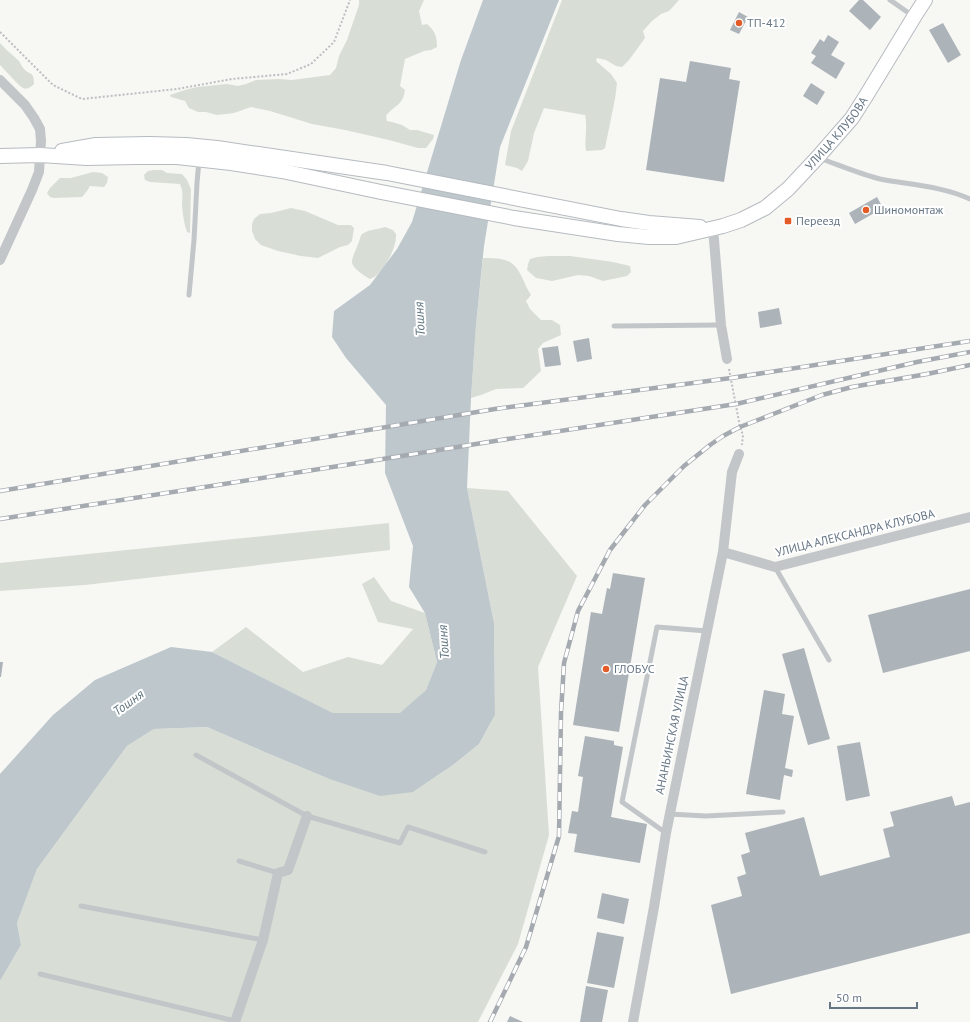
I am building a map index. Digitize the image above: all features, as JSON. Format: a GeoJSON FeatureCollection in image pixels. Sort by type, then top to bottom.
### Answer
{"type":"FeatureCollection","features":[{"type":"Feature","properties":{"kind":"main road","name":"УЛИЦА КЛУБОВА"},"geometry":{"type":"LineString","coordinates":[[40,155],[87,158],[135,156],[177,157],[231,163],[282,171],[514,218],[618,234],[649,237],[676,237],[731,224],[741,220],[765,208],[788,189],[852,118],[925,0]]}},
{"type":"Feature","properties":{"kind":"main road"},"geometry":{"type":"LineString","coordinates":[[0,156],[40,155],[96,145],[186,145],[387,173],[628,220],[713,228]]}},
{"type":"Feature","properties":{"kind":"street"},"geometry":{"type":"LineString","coordinates":[[0,80],[25,105],[34,118],[40,128],[41,141],[39,172],[0,260]]}},
{"type":"Feature","properties":{"kind":"street"},"geometry":{"type":"LineString","coordinates":[[713,228],[721,325],[727,359]]}},
{"type":"Feature","properties":{"kind":"street","name":"АНАНЬИНСКАЯ УЛИЦА"},"geometry":{"type":"LineString","coordinates":[[633,1022],[669,814],[722,552],[732,472],[739,454]]}},
{"type":"Feature","properties":{"kind":"street","name":"УЛИЦА АЛЕКСАНДРА КЛУБОВА"},"geometry":{"type":"LineString","coordinates":[[722,552],[775,567],[970,517]]}},
{"type":"Feature","properties":{"kind":"street"},"geometry":{"type":"LineString","coordinates":[[235,1022],[263,940],[278,873],[288,870],[307,816]]}},
{"type":"Feature","properties":{"kind":"lane"},"geometry":{"type":"LineString","coordinates":[[890,0],[914,17]]}},
{"type":"Feature","properties":{"kind":"lane"},"geometry":{"type":"LineString","coordinates":[[818,157],[856,172],[880,179],[934,188],[970,199]]}},
{"type":"Feature","properties":{"kind":"lane"},"geometry":{"type":"LineString","coordinates":[[189,294],[199,159]]}},
{"type":"Feature","properties":{"kind":"lane"},"geometry":{"type":"LineString","coordinates":[[614,326],[721,325]]}},
{"type":"Feature","properties":{"kind":"lane"},"geometry":{"type":"LineString","coordinates":[[775,567],[829,660]]}},
{"type":"Feature","properties":{"kind":"lane"},"geometry":{"type":"LineString","coordinates":[[666,833],[622,802],[658,627],[707,631]]}},
{"type":"Feature","properties":{"kind":"lane"},"geometry":{"type":"LineString","coordinates":[[196,755],[307,816],[400,842],[408,828],[485,852]]}},
{"type":"Feature","properties":{"kind":"lane"},"geometry":{"type":"LineString","coordinates":[[669,814],[706,816],[783,812]]}},
{"type":"Feature","properties":{"kind":"lane"},"geometry":{"type":"LineString","coordinates":[[239,861],[278,873]]}},
{"type":"Feature","properties":{"kind":"lane"},"geometry":{"type":"LineString","coordinates":[[81,906],[263,940]]}},
{"type":"Feature","properties":{"kind":"lane"},"geometry":{"type":"LineString","coordinates":[[40,974],[235,1022]]}},
{"type":"Feature","properties":{"kind":"path"},"geometry":{"type":"LineString","coordinates":[[0,32],[53,85],[82,99],[177,89],[232,79],[287,74],[311,64],[334,42],[350,0]]}},
{"type":"Feature","properties":{"kind":"path"},"geometry":{"type":"LineString","coordinates":[[727,359],[740,427],[743,435],[743,442],[739,454]]}},
{"type":"Feature","properties":{"kind":"shaded area"},"geometry":{"type":"Polygon","coordinates":[[[359,0],[424,0],[419,11],[422,25],[427,24],[434,31],[437,40],[437,47],[405,59],[400,86],[405,90],[404,95],[400,102],[386,116],[387,121],[402,125],[410,130],[417,130],[434,135],[433,139],[426,148],[418,148],[345,130],[312,124],[270,111],[251,107],[234,113],[217,115],[206,112],[198,112],[189,108],[185,101],[171,97],[170,95],[197,87],[227,84],[238,86],[256,80],[292,80],[330,75],[336,68],[339,56],[347,40],[359,5],[359,0]]]}},
{"type":"Feature","properties":{"kind":"shaded area"},"geometry":{"type":"Polygon","coordinates":[[[562,0],[679,0],[669,11],[661,14],[643,31],[645,38],[622,67],[597,58],[596,61],[611,74],[617,83],[605,148],[602,150],[586,151],[585,115],[544,108],[534,133],[528,161],[522,171],[505,165],[511,131],[562,0]]]}},
{"type":"Feature","properties":{"kind":"shaded area"},"geometry":{"type":"Polygon","coordinates":[[[0,43],[19,61],[26,71],[32,75],[34,84],[26,89],[21,87],[0,65],[0,43]]]}},
{"type":"Feature","properties":{"kind":"shaded area"},"geometry":{"type":"Polygon","coordinates":[[[154,170],[182,174],[187,180],[191,189],[190,233],[187,232],[184,223],[180,184],[150,182],[145,180],[144,175],[148,171],[154,170]]]}},
{"type":"Feature","properties":{"kind":"shaded area"},"geometry":{"type":"Polygon","coordinates":[[[93,172],[102,173],[108,177],[107,183],[104,187],[90,186],[82,197],[54,198],[50,197],[47,193],[60,178],[71,178],[93,172]]]}},
{"type":"Feature","properties":{"kind":"shaded area"},"geometry":{"type":"Polygon","coordinates":[[[291,208],[305,211],[338,225],[351,225],[354,228],[352,241],[348,245],[340,247],[318,258],[278,251],[261,245],[255,239],[252,231],[254,219],[260,214],[291,208]]]}},
{"type":"Feature","properties":{"kind":"shaded area"},"geometry":{"type":"Polygon","coordinates":[[[385,227],[393,230],[396,234],[395,244],[385,266],[377,275],[370,279],[354,267],[352,262],[353,257],[361,235],[369,231],[385,227]]]}},
{"type":"Feature","properties":{"kind":"shaded area"},"geometry":{"type":"Polygon","coordinates":[[[548,256],[570,256],[613,262],[630,266],[631,272],[627,276],[603,281],[589,276],[578,275],[552,281],[536,278],[527,270],[530,259],[548,256]]]}},
{"type":"Feature","properties":{"kind":"shaded area"},"geometry":{"type":"Polygon","coordinates":[[[483,258],[502,259],[514,265],[521,274],[531,295],[526,301],[530,309],[541,320],[552,320],[560,325],[561,335],[543,343],[538,349],[541,371],[523,388],[496,389],[471,398],[476,325],[483,258]]]}},
{"type":"Feature","properties":{"kind":"shaded area"},"geometry":{"type":"Polygon","coordinates":[[[467,488],[508,491],[577,576],[538,667],[549,835],[518,944],[478,1022],[0,1022],[0,981],[21,945],[17,923],[37,869],[127,746],[154,729],[207,727],[327,778],[413,792],[453,765],[479,744],[495,715],[494,623],[467,488]]]}},
{"type":"Feature","properties":{"kind":"shaded area"},"geometry":{"type":"Polygon","coordinates":[[[389,523],[390,550],[85,585],[0,591],[0,563],[389,523]]]}},
{"type":"Feature","properties":{"kind":"shaded area"},"geometry":{"type":"Polygon","coordinates":[[[374,577],[391,601],[425,613],[437,662],[426,690],[401,713],[333,713],[212,652],[246,627],[303,672],[348,657],[382,665],[413,629],[378,622],[362,584],[374,577]]]}},
{"type":"Feature","properties":{"kind":"water","name":"Тошня"},"geometry":{"type":"Polygon","coordinates":[[[483,0],[559,0],[500,147],[484,246],[476,325],[467,488],[494,623],[495,715],[479,744],[453,765],[413,792],[380,796],[327,778],[207,727],[154,729],[127,746],[37,869],[17,923],[21,945],[0,981],[0,774],[53,715],[95,680],[171,647],[212,652],[333,713],[400,713],[426,690],[437,662],[425,613],[409,587],[413,546],[385,473],[386,405],[346,358],[332,337],[334,311],[370,285],[397,249],[412,222],[461,60],[483,0]]]}},
{"type":"Feature","properties":{"kind":"building"},"geometry":{"type":"Polygon","coordinates":[[[859,0],[863,0],[881,17],[870,30],[849,11],[859,0]]]}},
{"type":"Feature","properties":{"kind":"building","name":"ТП-412"},"geometry":{"type":"Polygon","coordinates":[[[739,12],[748,17],[739,34],[730,30],[739,12]]]}},
{"type":"Feature","properties":{"kind":"building"},"geometry":{"type":"Polygon","coordinates":[[[943,23],[961,55],[948,63],[929,30],[943,23]]]}},
{"type":"Feature","properties":{"kind":"building"},"geometry":{"type":"Polygon","coordinates":[[[828,35],[839,42],[831,55],[845,63],[836,79],[811,63],[816,56],[811,53],[820,39],[824,42],[828,35]]]}},
{"type":"Feature","properties":{"kind":"building"},"geometry":{"type":"Polygon","coordinates":[[[690,61],[731,68],[729,79],[740,81],[724,182],[646,170],[660,78],[686,82],[690,61]]]}},
{"type":"Feature","properties":{"kind":"building"},"geometry":{"type":"Polygon","coordinates":[[[811,83],[825,92],[817,105],[803,96],[811,83]]]}},
{"type":"Feature","properties":{"kind":"building","name":"Шиномонтаж"},"geometry":{"type":"Polygon","coordinates":[[[877,197],[883,208],[855,224],[849,213],[877,197]]]}},
{"type":"Feature","properties":{"kind":"building"},"geometry":{"type":"Polygon","coordinates":[[[779,308],[782,324],[760,328],[758,312],[779,308]]]}},
{"type":"Feature","properties":{"kind":"building"},"geometry":{"type":"Polygon","coordinates":[[[589,338],[592,359],[577,362],[573,341],[589,338]]]}},
{"type":"Feature","properties":{"kind":"building"},"geometry":{"type":"Polygon","coordinates":[[[558,346],[561,365],[545,367],[542,348],[558,346]]]}},
{"type":"Feature","properties":{"kind":"building","name":"ГЛОБУС"},"geometry":{"type":"Polygon","coordinates":[[[613,573],[645,578],[619,732],[573,725],[591,612],[602,614],[607,588],[610,589],[613,573]]]}},
{"type":"Feature","properties":{"kind":"building"},"geometry":{"type":"Polygon","coordinates":[[[970,589],[970,651],[883,673],[868,615],[970,589]]]}},
{"type":"Feature","properties":{"kind":"building"},"geometry":{"type":"Polygon","coordinates":[[[804,648],[830,739],[808,745],[782,654],[804,648]]]}},
{"type":"Feature","properties":{"kind":"building"},"geometry":{"type":"Polygon","coordinates":[[[0,662],[3,662],[1,677],[0,677],[0,662]]]}},
{"type":"Feature","properties":{"kind":"building"},"geometry":{"type":"Polygon","coordinates":[[[764,690],[785,694],[782,714],[794,716],[785,768],[793,770],[792,777],[784,775],[780,800],[746,794],[764,690]]]}},
{"type":"Feature","properties":{"kind":"building"},"geometry":{"type":"Polygon","coordinates":[[[585,736],[614,741],[614,745],[623,747],[611,817],[647,824],[640,863],[574,852],[577,834],[568,833],[572,811],[578,812],[583,777],[578,776],[585,736]]]}},
{"type":"Feature","properties":{"kind":"building"},"geometry":{"type":"Polygon","coordinates":[[[860,742],[870,796],[846,801],[837,746],[860,742]]]}},
{"type":"Feature","properties":{"kind":"building"},"geometry":{"type":"Polygon","coordinates":[[[952,796],[955,806],[970,802],[970,933],[731,994],[711,905],[742,896],[737,877],[746,874],[741,855],[750,852],[745,833],[804,817],[820,876],[890,857],[883,829],[894,826],[890,812],[952,796]]]}},
{"type":"Feature","properties":{"kind":"building"},"geometry":{"type":"Polygon","coordinates":[[[602,893],[629,899],[624,924],[597,918],[602,893]]]}},
{"type":"Feature","properties":{"kind":"building"},"geometry":{"type":"Polygon","coordinates":[[[597,932],[624,937],[614,988],[587,983],[597,932]]]}},
{"type":"Feature","properties":{"kind":"building"},"geometry":{"type":"Polygon","coordinates":[[[586,986],[608,990],[602,1022],[580,1022],[586,986]]]}},
{"type":"Feature","properties":{"kind":"building"},"geometry":{"type":"Polygon","coordinates":[[[510,1016],[523,1022],[507,1022],[510,1016]]]}},
{"type":"Feature","properties":{"kind":"railway"},"geometry":{"type":"LineString","coordinates":[[0,491],[495,409],[731,378],[970,341]]}},
{"type":"Feature","properties":{"kind":"railway"},"geometry":{"type":"LineString","coordinates":[[0,519],[736,404],[917,362],[970,352]]}},
{"type":"Feature","properties":{"kind":"railway"},"geometry":{"type":"LineString","coordinates":[[490,1022],[526,947],[559,836],[561,713],[564,663],[578,611],[610,550],[645,505],[684,466],[710,445],[740,427],[822,395],[852,387],[970,365]]}},
{"type":"Feature","properties":{"kind":"place","name":"ТП-412"},"geometry":{"type":"Point","coordinates":[739,23]}},
{"type":"Feature","properties":{"kind":"place","name":"Шиномонтаж"},"geometry":{"type":"Point","coordinates":[866,210]}},
{"type":"Feature","properties":{"kind":"place","name":"Переезд"},"geometry":{"type":"Point","coordinates":[788,221]}},
{"type":"Feature","properties":{"kind":"place","name":"ГЛОБУС"},"geometry":{"type":"Point","coordinates":[606,669]}}]}
